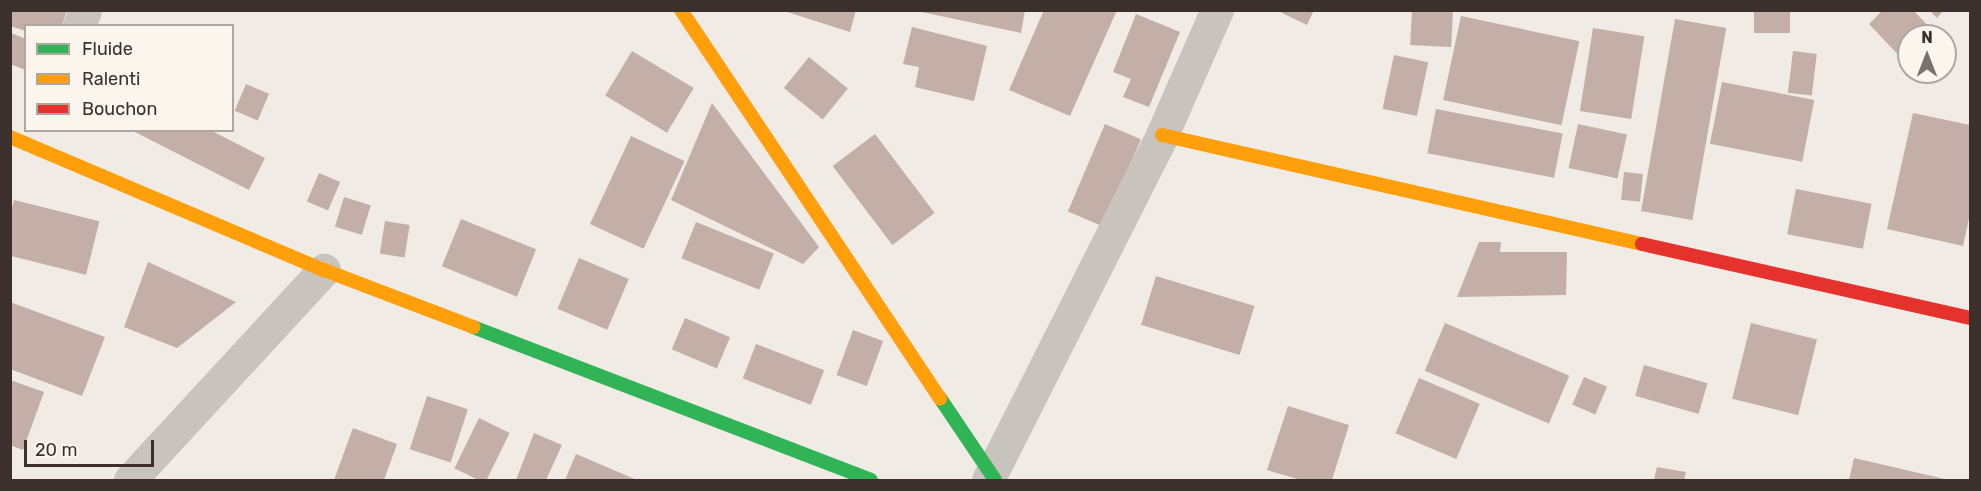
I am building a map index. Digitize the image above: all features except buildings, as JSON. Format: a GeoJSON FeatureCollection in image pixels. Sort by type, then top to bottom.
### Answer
{"type":"FeatureCollection","features":[{"type":"Feature","properties":{"kind":"street"},"geometry":{"type":"LineString","coordinates":[[681,10],[991,479]]}},
{"type":"Feature","properties":{"kind":"street"},"geometry":{"type":"LineString","coordinates":[[991,479],[1162,135],[1217,10]]}},
{"type":"Feature","properties":{"kind":"street"},"geometry":{"type":"LineString","coordinates":[[1162,135],[1971,318]]}},
{"type":"Feature","properties":{"kind":"street"},"geometry":{"type":"LineString","coordinates":[[27,138],[324,270],[871,480]]}},
{"type":"Feature","properties":{"kind":"street"},"geometry":{"type":"LineString","coordinates":[[130,480],[324,270]]}},
{"type":"Feature","properties":{"kind":"traffic: fast"},"geometry":{"type":"LineString","coordinates":[[473,327],[871,480]]}},
{"type":"Feature","properties":{"kind":"traffic: fast"},"geometry":{"type":"LineString","coordinates":[[940,398],[995,480]]}},
{"type":"Feature","properties":{"kind":"traffic: slow"},"geometry":{"type":"LineString","coordinates":[[681,10],[940,398]]}},
{"type":"Feature","properties":{"kind":"traffic: slow"},"geometry":{"type":"LineString","coordinates":[[1162,135],[1642,244]]}},
{"type":"Feature","properties":{"kind":"traffic: slow"},"geometry":{"type":"LineString","coordinates":[[10,137],[324,270],[473,327]]}},
{"type":"Feature","properties":{"kind":"traffic: jam"},"geometry":{"type":"LineString","coordinates":[[1642,244],[1970,318]]}}]}
